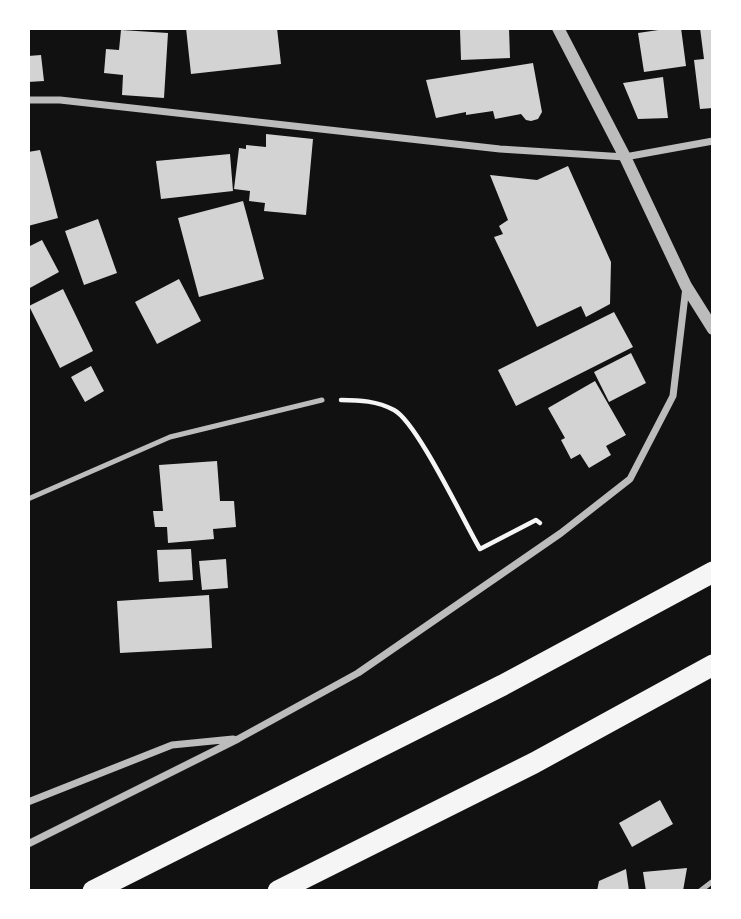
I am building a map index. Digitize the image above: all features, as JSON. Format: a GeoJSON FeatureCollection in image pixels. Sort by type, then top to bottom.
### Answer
{"type":"FeatureCollection","features":[{"type":"Feature","properties":{"kind":"highway"},"geometry":{"type":"LineString","coordinates":[[93,891],[503,685],[713,572]]}},
{"type":"Feature","properties":{"kind":"highway"},"geometry":{"type":"LineString","coordinates":[[278,891],[534,763],[713,665]]}},
{"type":"Feature","properties":{"kind":"street"},"geometry":{"type":"LineString","coordinates":[[558,28],[625,157],[686,286],[713,329]]}},
{"type":"Feature","properties":{"kind":"street"},"geometry":{"type":"LineString","coordinates":[[28,100],[60,100],[500,149],[625,157],[713,141]]}},
{"type":"Feature","properties":{"kind":"street"},"geometry":{"type":"LineString","coordinates":[[28,844],[238,739],[358,673],[561,533],[630,479],[673,396],[686,286]]}},
{"type":"Feature","properties":{"kind":"street"},"geometry":{"type":"LineString","coordinates":[[28,802],[172,745],[238,739]]}},
{"type":"Feature","properties":{"kind":"lane"},"geometry":{"type":"LineString","coordinates":[[28,499],[170,437],[322,400]]}},
{"type":"Feature","properties":{"kind":"lane"},"geometry":{"type":"LineString","coordinates":[[700,891],[713,881]]}},
{"type":"Feature","properties":{"kind":"path"},"geometry":{"type":"LineString","coordinates":[[322,400],[365,400],[396,411],[415,430],[480,549],[536,520],[561,533]]}},
{"type":"Feature","properties":{"kind":"building"},"geometry":{"type":"Polygon","coordinates":[[[186,28],[277,28],[281,64],[191,74],[186,28]]]}},
{"type":"Feature","properties":{"kind":"building"},"geometry":{"type":"Polygon","coordinates":[[[509,28],[510,58],[461,60],[460,30],[509,28]]]}},
{"type":"Feature","properties":{"kind":"building"},"geometry":{"type":"Polygon","coordinates":[[[681,28],[686,66],[644,72],[638,33],[681,28]]]}},
{"type":"Feature","properties":{"kind":"building"},"geometry":{"type":"Polygon","coordinates":[[[700,28],[713,28],[713,108],[700,109],[694,60],[704,59],[700,28]]]}},
{"type":"Feature","properties":{"kind":"building"},"geometry":{"type":"Polygon","coordinates":[[[121,30],[168,33],[164,98],[122,95],[123,75],[104,73],[106,49],[119,50],[121,30]]]}},
{"type":"Feature","properties":{"kind":"building"},"geometry":{"type":"Polygon","coordinates":[[[41,55],[44,81],[28,82],[28,56],[41,55]]]}},
{"type":"Feature","properties":{"kind":"building"},"geometry":{"type":"Polygon","coordinates":[[[533,63],[542,112],[538,119],[526,120],[521,114],[495,119],[493,111],[466,115],[466,112],[436,118],[426,80],[533,63]]]}},
{"type":"Feature","properties":{"kind":"building"},"geometry":{"type":"Polygon","coordinates":[[[663,77],[668,118],[638,119],[623,83],[663,77]]]}},
{"type":"Feature","properties":{"kind":"building"},"geometry":{"type":"Polygon","coordinates":[[[266,134],[313,139],[306,215],[264,211],[265,203],[249,201],[250,191],[234,189],[239,148],[246,149],[246,145],[266,147],[266,134]]]}},
{"type":"Feature","properties":{"kind":"building"},"geometry":{"type":"Polygon","coordinates":[[[40,150],[58,218],[28,226],[28,152],[40,150]]]}},
{"type":"Feature","properties":{"kind":"building"},"geometry":{"type":"Polygon","coordinates":[[[230,154],[233,191],[161,199],[156,161],[230,154]]]}},
{"type":"Feature","properties":{"kind":"building"},"geometry":{"type":"Polygon","coordinates":[[[568,166],[611,262],[610,304],[586,317],[581,306],[537,327],[494,237],[503,234],[499,226],[508,220],[490,175],[537,180],[568,166]]]}},
{"type":"Feature","properties":{"kind":"building"},"geometry":{"type":"Polygon","coordinates":[[[243,201],[264,279],[199,297],[178,218],[243,201]]]}},
{"type":"Feature","properties":{"kind":"building"},"geometry":{"type":"Polygon","coordinates":[[[98,219],[117,273],[84,285],[65,231],[98,219]]]}},
{"type":"Feature","properties":{"kind":"building"},"geometry":{"type":"Polygon","coordinates":[[[42,240],[59,272],[28,289],[28,247],[42,240]]]}},
{"type":"Feature","properties":{"kind":"building"},"geometry":{"type":"Polygon","coordinates":[[[179,279],[201,321],[157,344],[135,302],[179,279]]]}},
{"type":"Feature","properties":{"kind":"building"},"geometry":{"type":"Polygon","coordinates":[[[63,289],[93,351],[60,368],[29,306],[63,289]]]}},
{"type":"Feature","properties":{"kind":"building"},"geometry":{"type":"Polygon","coordinates":[[[614,312],[633,347],[516,406],[498,370],[614,312]]]}},
{"type":"Feature","properties":{"kind":"building"},"geometry":{"type":"Polygon","coordinates":[[[631,353],[646,383],[609,402],[594,372],[631,353]]]}},
{"type":"Feature","properties":{"kind":"building"},"geometry":{"type":"Polygon","coordinates":[[[91,366],[104,391],[85,402],[71,377],[91,366]]]}},
{"type":"Feature","properties":{"kind":"building"},"geometry":{"type":"Polygon","coordinates":[[[595,381],[626,435],[606,446],[611,455],[589,468],[580,454],[571,459],[561,440],[565,438],[548,408],[595,381]]]}},
{"type":"Feature","properties":{"kind":"building"},"geometry":{"type":"Polygon","coordinates":[[[217,461],[220,501],[234,501],[236,527],[213,529],[214,539],[168,543],[167,527],[155,527],[153,511],[163,511],[159,465],[217,461]]]}},
{"type":"Feature","properties":{"kind":"building"},"geometry":{"type":"Polygon","coordinates":[[[191,549],[193,580],[159,582],[157,550],[191,549]]]}},
{"type":"Feature","properties":{"kind":"building"},"geometry":{"type":"Polygon","coordinates":[[[226,559],[228,588],[202,590],[199,561],[226,559]]]}},
{"type":"Feature","properties":{"kind":"building"},"geometry":{"type":"Polygon","coordinates":[[[209,595],[212,648],[120,653],[117,601],[209,595]]]}},
{"type":"Feature","properties":{"kind":"building"},"geometry":{"type":"Polygon","coordinates":[[[660,800],[673,824],[632,847],[619,823],[660,800]]]}},
{"type":"Feature","properties":{"kind":"building"},"geometry":{"type":"Polygon","coordinates":[[[687,868],[683,891],[646,891],[643,872],[687,868]]]}},
{"type":"Feature","properties":{"kind":"building"},"geometry":{"type":"Polygon","coordinates":[[[626,869],[629,891],[597,891],[599,881],[626,869]]]}}]}
